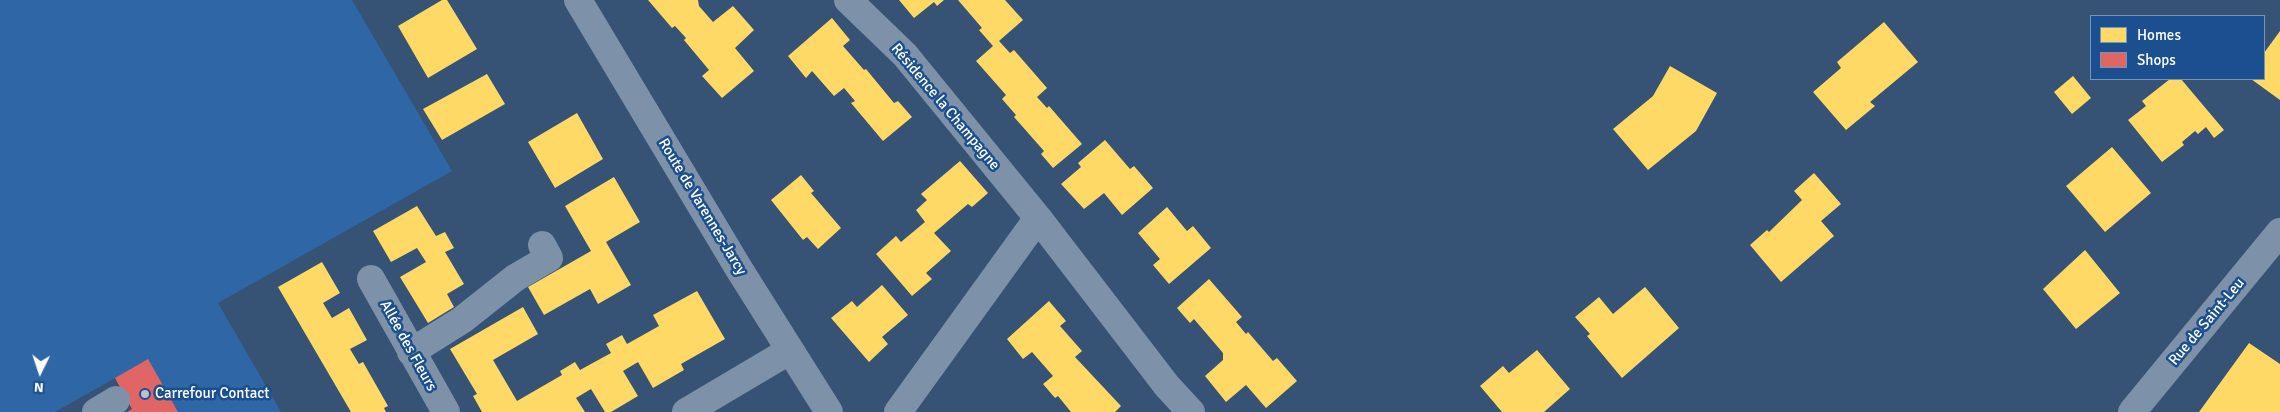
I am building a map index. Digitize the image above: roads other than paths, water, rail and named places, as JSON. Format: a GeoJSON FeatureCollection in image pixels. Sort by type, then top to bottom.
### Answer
{"type":"FeatureCollection","features":[{"type":"Feature","properties":{"kind":"street","name":"Route de Varennes-Jarcy"},"geometry":{"type":"LineString","coordinates":[[578,0],[789,351],[829,412]]}},
{"type":"Feature","properties":{"kind":"street","name":"Résidence la Champagne"},"geometry":{"type":"LineString","coordinates":[[848,0],[905,55],[1038,218],[1166,386],[1191,412]]}},
{"type":"Feature","properties":{"kind":"street"},"geometry":{"type":"LineString","coordinates":[[898,412],[1038,218]]}},
{"type":"Feature","properties":{"kind":"street","name":"Rue de Saint-Leu"},"geometry":{"type":"LineString","coordinates":[[2132,412],[2280,232]]}},
{"type":"Feature","properties":{"kind":"street"},"geometry":{"type":"LineString","coordinates":[[411,352],[462,320],[514,278],[549,258],[542,245]]}},
{"type":"Feature","properties":{"kind":"street","name":"Allée des Fleurs"},"geometry":{"type":"LineString","coordinates":[[371,279],[446,412]]}},
{"type":"Feature","properties":{"kind":"street"},"geometry":{"type":"LineString","coordinates":[[686,412],[789,351]]}},
{"type":"Feature","properties":{"kind":"place","name":"Carrefour Contact"},"geometry":{"type":"Point","coordinates":[145,394]}}]}
